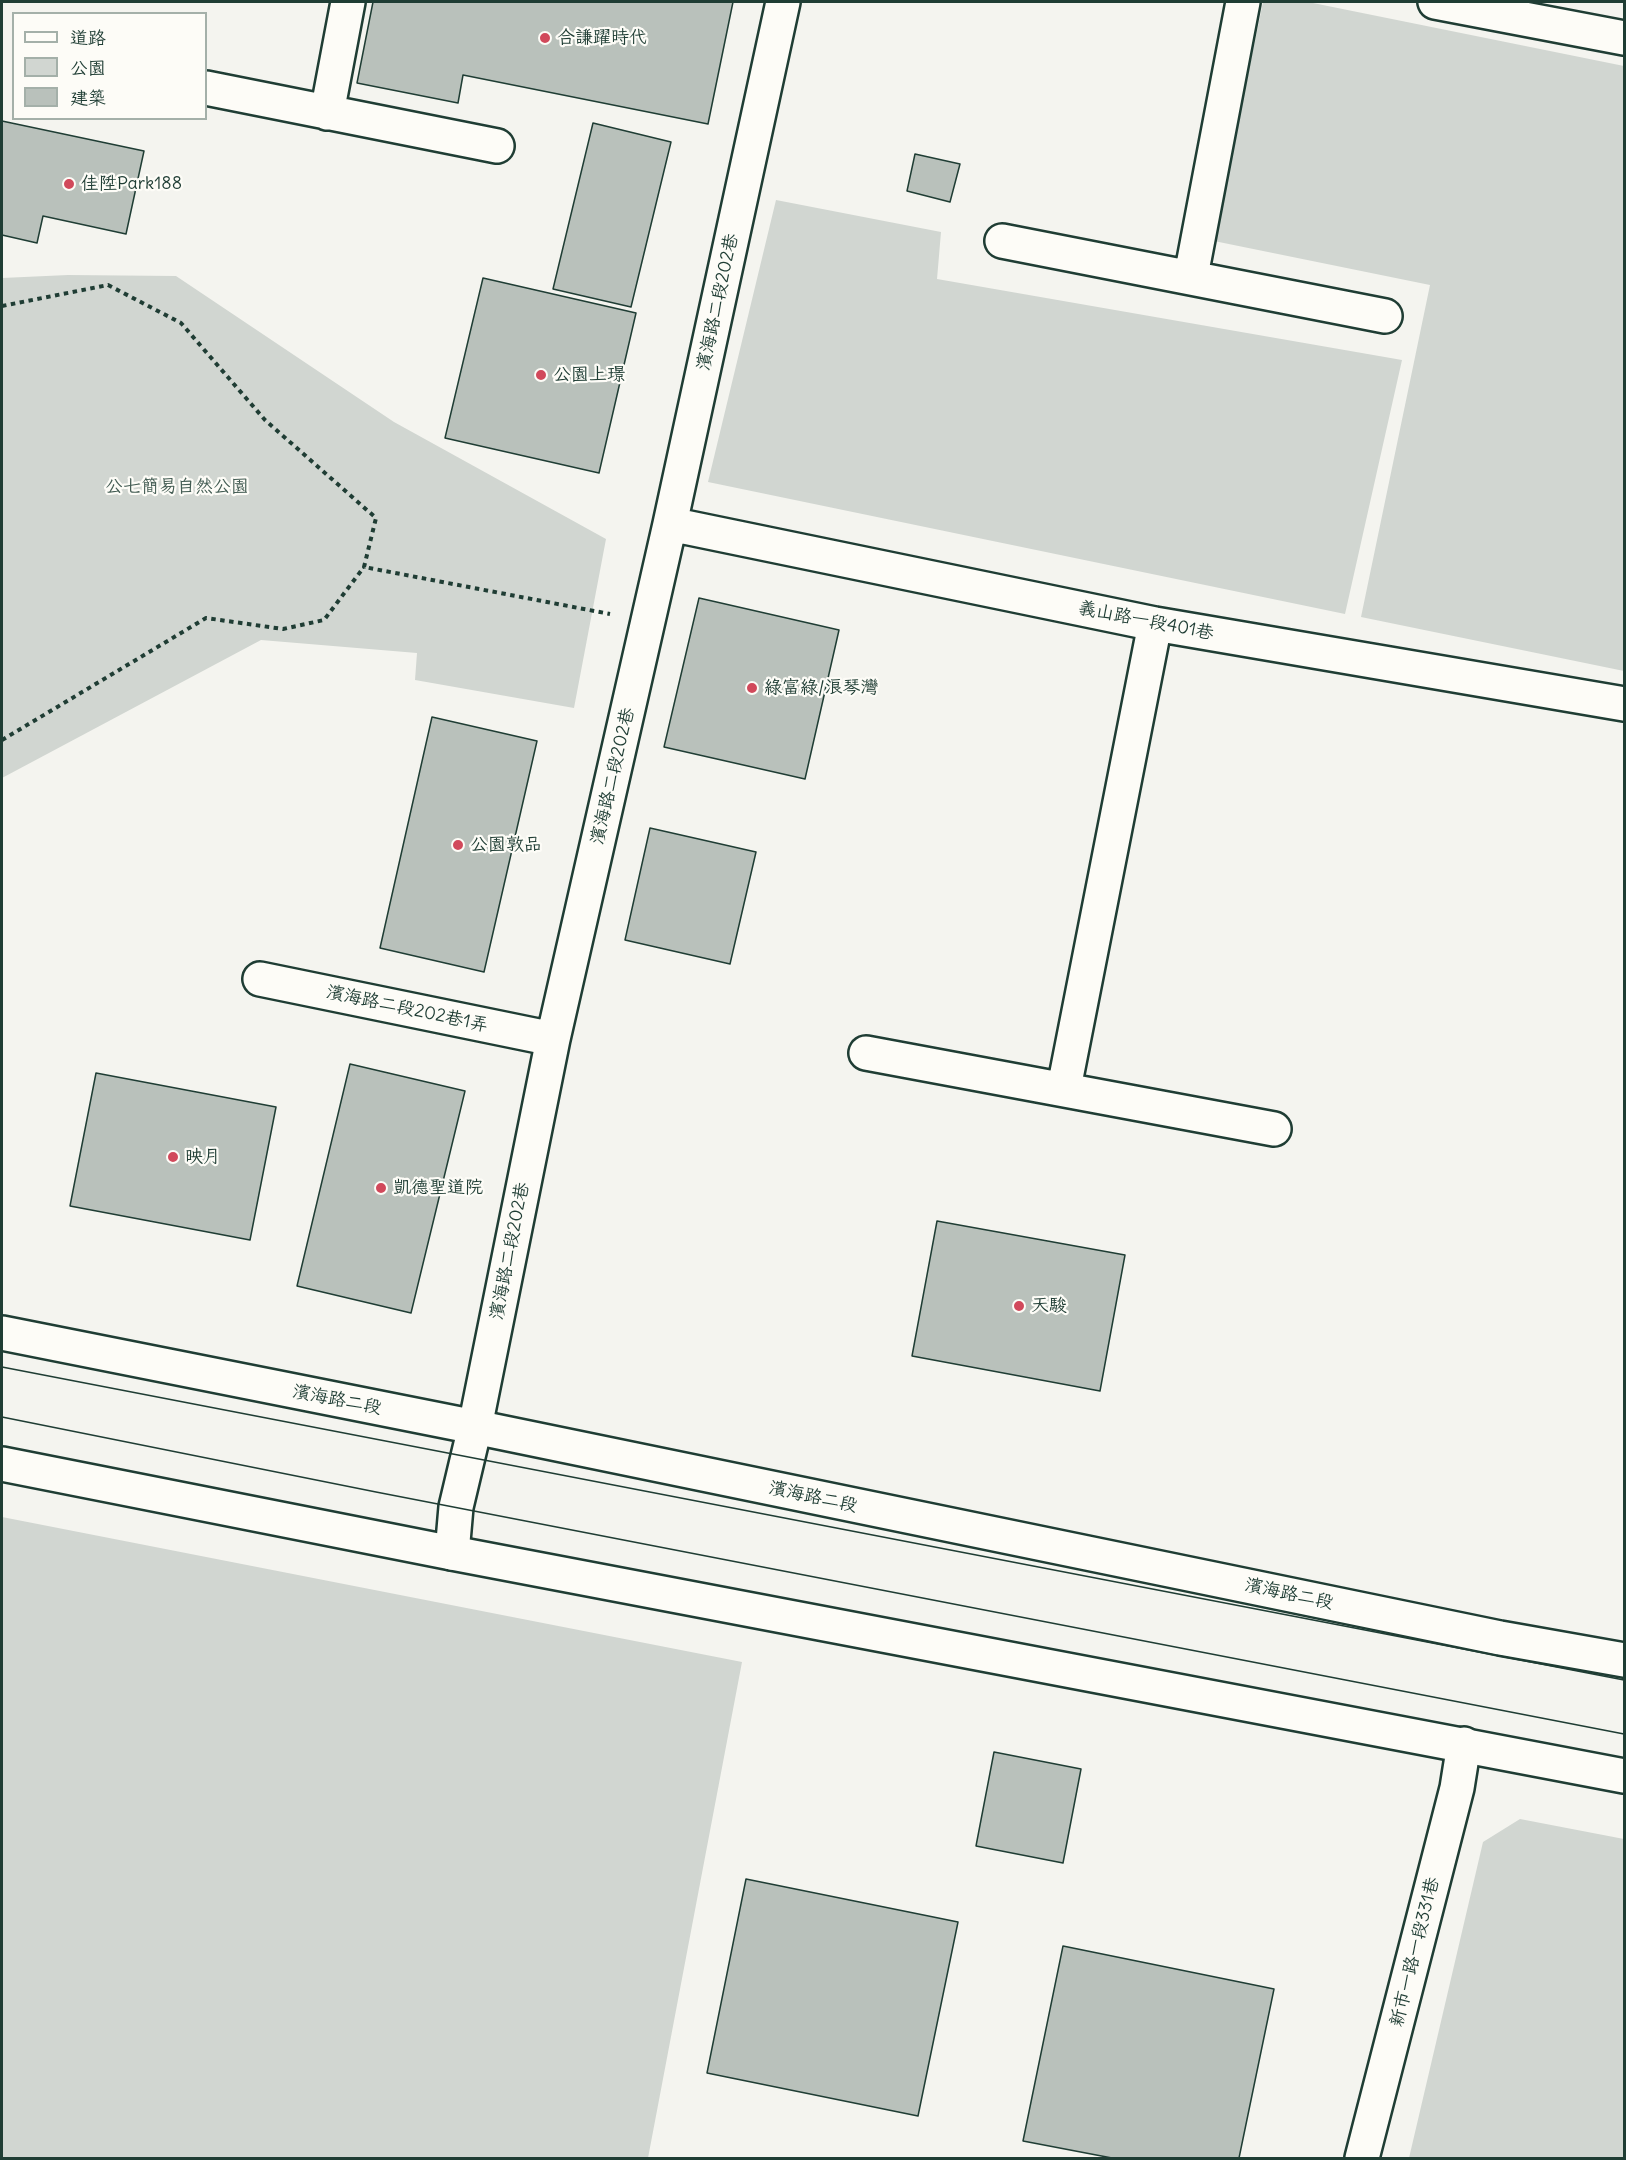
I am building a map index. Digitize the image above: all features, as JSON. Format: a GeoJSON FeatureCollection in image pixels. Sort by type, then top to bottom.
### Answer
{"type":"FeatureCollection","features":[{"type":"Feature","properties":{"kind":"street"},"geometry":{"type":"LineString","coordinates":[[327,113],[348,2]]}},
{"type":"Feature","properties":{"kind":"street","name":"濱海路二段202巷"},"geometry":{"type":"LineString","coordinates":[[452,1553],[456,1507],[475,1427],[553,1039],[670,524],[783,2]]}},
{"type":"Feature","properties":{"kind":"street"},"geometry":{"type":"LineString","coordinates":[[1191,276],[1243,2]]}},
{"type":"Feature","properties":{"kind":"street"},"geometry":{"type":"LineString","coordinates":[[1435,2],[1624,38]]}},
{"type":"Feature","properties":{"kind":"street"},"geometry":{"type":"LineString","coordinates":[[207,88],[497,146]]}},
{"type":"Feature","properties":{"kind":"street"},"geometry":{"type":"LineString","coordinates":[[1002,241],[1191,276],[1385,316]]}},
{"type":"Feature","properties":{"kind":"street","name":"義山路一段401巷"},"geometry":{"type":"LineString","coordinates":[[670,524],[1155,624],[1624,704]]}},
{"type":"Feature","properties":{"kind":"street"},"geometry":{"type":"LineString","coordinates":[[1064,1088],[1155,624]]}},
{"type":"Feature","properties":{"kind":"street","name":"濱海路二段202巷1弄"},"geometry":{"type":"LineString","coordinates":[[260,979],[553,1039]]}},
{"type":"Feature","properties":{"kind":"street"},"geometry":{"type":"LineString","coordinates":[[866,1053],[1064,1088],[1274,1129]]}},
{"type":"Feature","properties":{"kind":"street","name":"濱海路二段"},"geometry":{"type":"LineString","coordinates":[[2,1333],[475,1427],[1500,1638],[1624,1660]]}},
{"type":"Feature","properties":{"kind":"street"},"geometry":{"type":"LineString","coordinates":[[2,1464],[452,1553],[1624,1776]]}},
{"type":"Feature","properties":{"kind":"street","name":"新市一路一段331巷"},"geometry":{"type":"LineString","coordinates":[[1362,2158],[1457,1788],[1464,1744]]}},
{"type":"Feature","properties":{"kind":"path"},"geometry":{"type":"LineString","coordinates":[[2,306],[108,285],[181,323],[265,420],[376,518],[364,567],[324,620],[283,629],[206,618],[2,740]]}},
{"type":"Feature","properties":{"kind":"path"},"geometry":{"type":"LineString","coordinates":[[364,567],[611,614]]}},
{"type":"Feature","properties":{"kind":"green space"},"geometry":{"type":"Polygon","coordinates":[[[1263,2],[1308,2],[1624,66],[1624,671],[1361,617],[1430,285],[1214,241],[1263,2]]]}},
{"type":"Feature","properties":{"kind":"green space"},"geometry":{"type":"Polygon","coordinates":[[[776,200],[941,232],[937,279],[1402,360],[1345,614],[708,482],[776,200]]]}},
{"type":"Feature","properties":{"kind":"green space","name":"公七簡易自然公園"},"geometry":{"type":"Polygon","coordinates":[[[68,275],[176,276],[394,422],[606,539],[574,708],[415,680],[417,653],[261,640],[2,778],[2,278],[68,275]]]}},
{"type":"Feature","properties":{"kind":"green space"},"geometry":{"type":"Polygon","coordinates":[[[2,1517],[742,1662],[648,2158],[2,2158],[2,1517]]]}},
{"type":"Feature","properties":{"kind":"green space"},"geometry":{"type":"Polygon","coordinates":[[[1520,1819],[1624,1839],[1624,2158],[1409,2158],[1483,1842],[1520,1819]]]}},
{"type":"Feature","properties":{"kind":"building","name":"合謙躍時代"},"geometry":{"type":"Polygon","coordinates":[[[373,2],[733,2],[708,124],[463,75],[458,103],[357,83],[373,2]]]}},
{"type":"Feature","properties":{"kind":"building","name":"佳陞Park188"},"geometry":{"type":"Polygon","coordinates":[[[2,121],[144,151],[126,234],[43,216],[37,243],[2,235],[2,121]]]}},
{"type":"Feature","properties":{"kind":"building"},"geometry":{"type":"Polygon","coordinates":[[[593,123],[671,142],[631,307],[553,289],[593,123]]]}},
{"type":"Feature","properties":{"kind":"building"},"geometry":{"type":"Polygon","coordinates":[[[915,154],[960,164],[950,202],[907,191],[915,154]]]}},
{"type":"Feature","properties":{"kind":"building","name":"公園上璟"},"geometry":{"type":"Polygon","coordinates":[[[483,278],[636,313],[599,473],[445,438],[483,278]]]}},
{"type":"Feature","properties":{"kind":"building","name":"綠富綠/浪琴灣"},"geometry":{"type":"Polygon","coordinates":[[[699,598],[839,630],[805,779],[664,747],[699,598]]]}},
{"type":"Feature","properties":{"kind":"building","name":"公園敦品"},"geometry":{"type":"Polygon","coordinates":[[[432,717],[537,741],[484,972],[380,948],[432,717]]]}},
{"type":"Feature","properties":{"kind":"building"},"geometry":{"type":"Polygon","coordinates":[[[650,828],[756,852],[730,964],[625,940],[650,828]]]}},
{"type":"Feature","properties":{"kind":"building","name":"凱德聖道院"},"geometry":{"type":"Polygon","coordinates":[[[350,1064],[465,1091],[411,1313],[297,1286],[350,1064]]]}},
{"type":"Feature","properties":{"kind":"building","name":"映月"},"geometry":{"type":"Polygon","coordinates":[[[96,1073],[276,1107],[250,1240],[70,1206],[96,1073]]]}},
{"type":"Feature","properties":{"kind":"building","name":"天駿"},"geometry":{"type":"Polygon","coordinates":[[[937,1221],[1125,1255],[1100,1391],[912,1356],[937,1221]]]}},
{"type":"Feature","properties":{"kind":"building"},"geometry":{"type":"Polygon","coordinates":[[[994,1752],[1081,1769],[1063,1863],[976,1846],[994,1752]]]}},
{"type":"Feature","properties":{"kind":"building"},"geometry":{"type":"Polygon","coordinates":[[[746,1879],[958,1922],[918,2116],[707,2073],[746,1879]]]}},
{"type":"Feature","properties":{"kind":"building"},"geometry":{"type":"Polygon","coordinates":[[[1063,1946],[1274,1989],[1239,2158],[1112,2158],[1023,2141],[1063,1946]]]}},
{"type":"Feature","properties":{"kind":"tram line"},"geometry":{"type":"LineString","coordinates":[[2,1367],[1624,1680]]}},
{"type":"Feature","properties":{"kind":"tram line"},"geometry":{"type":"LineString","coordinates":[[2,1417],[376,1492],[1624,1734]]}},
{"type":"Feature","properties":{"kind":"place","name":"合謙躍時代"},"geometry":{"type":"Point","coordinates":[545,38]}},
{"type":"Feature","properties":{"kind":"place","name":"佳陞Park188"},"geometry":{"type":"Point","coordinates":[69,184]}},
{"type":"Feature","properties":{"kind":"place","name":"公園上璟"},"geometry":{"type":"Point","coordinates":[541,375]}},
{"type":"Feature","properties":{"kind":"place","name":"綠富綠/浪琴灣"},"geometry":{"type":"Point","coordinates":[752,688]}},
{"type":"Feature","properties":{"kind":"place","name":"公園敦品"},"geometry":{"type":"Point","coordinates":[458,845]}},
{"type":"Feature","properties":{"kind":"place","name":"映月"},"geometry":{"type":"Point","coordinates":[173,1157]}},
{"type":"Feature","properties":{"kind":"place","name":"凱德聖道院"},"geometry":{"type":"Point","coordinates":[381,1188]}},
{"type":"Feature","properties":{"kind":"place","name":"天駿"},"geometry":{"type":"Point","coordinates":[1019,1306]}}]}
